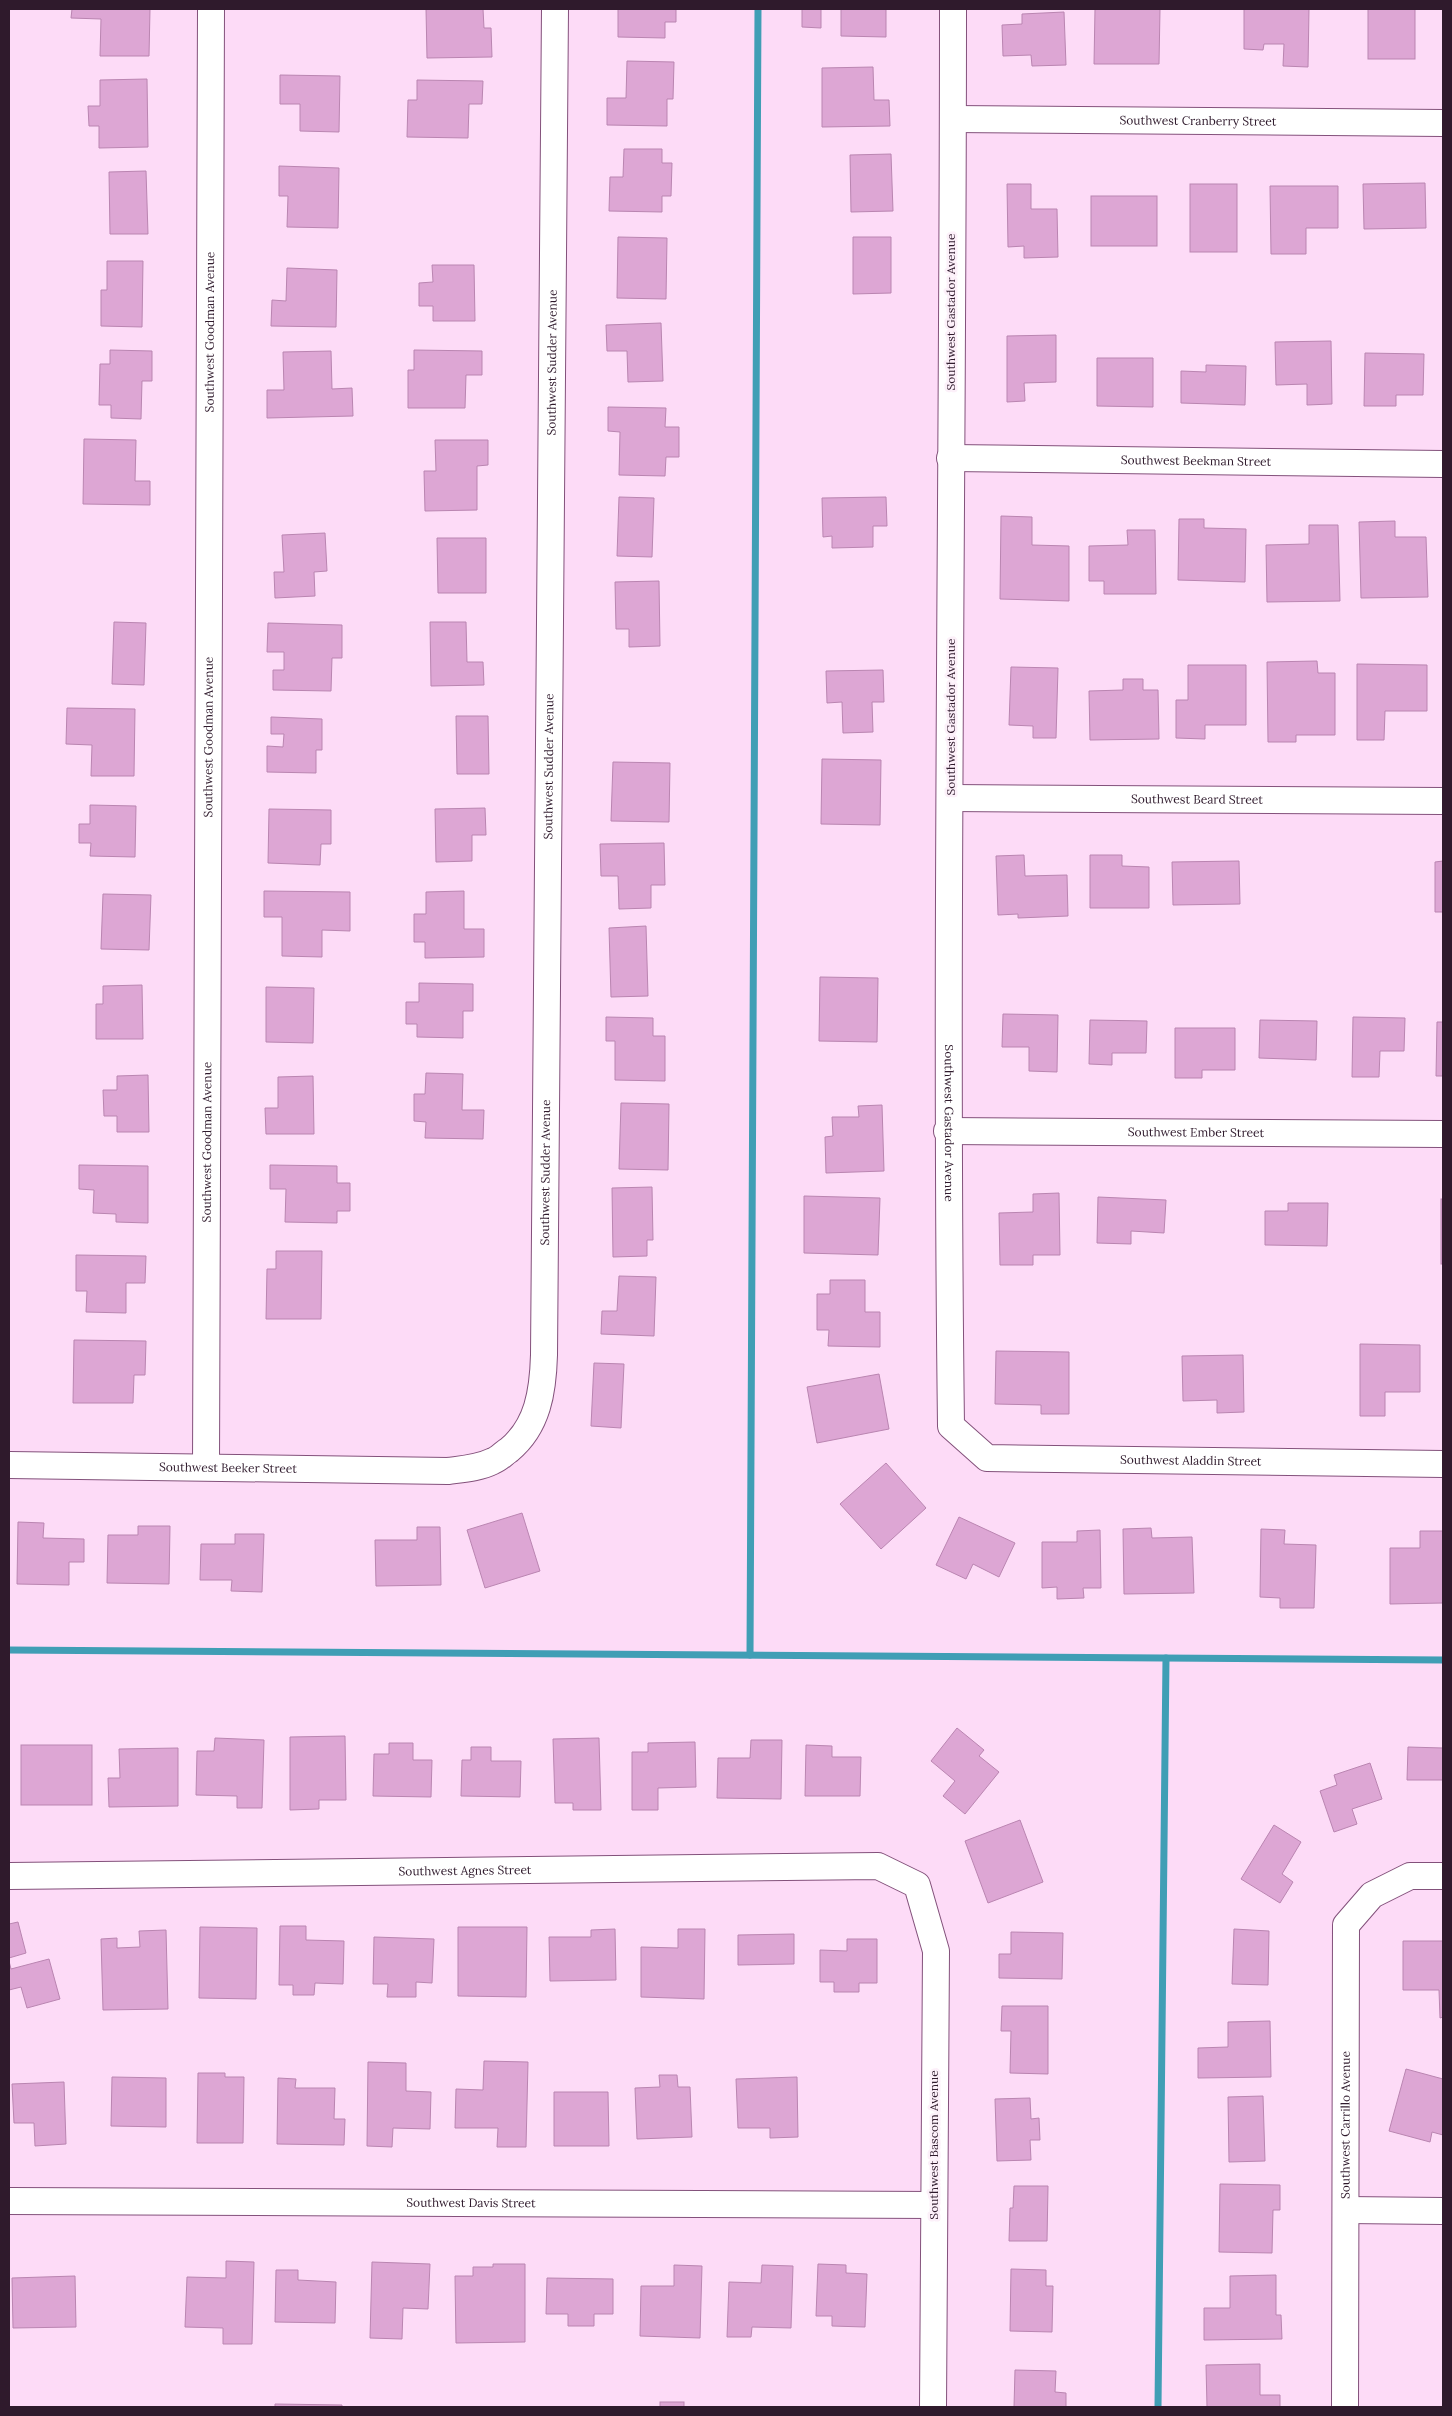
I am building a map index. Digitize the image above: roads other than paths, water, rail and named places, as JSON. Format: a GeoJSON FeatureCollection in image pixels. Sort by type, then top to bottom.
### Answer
{"type":"FeatureCollection","features":[{"type":"Feature","properties":{"kind":"street","name":"Southwest Goodman Avenue"},"geometry":{"type":"LineString","coordinates":[[206,1466],[211,9]]}},
{"type":"Feature","properties":{"kind":"street","name":"Southwest Sudder Avenue"},"geometry":{"type":"LineString","coordinates":[[448,1471],[494,1461],[514,1445],[529,1428],[537,1409],[543,1386],[554,9]]}},
{"type":"Feature","properties":{"kind":"street","name":"Southwest Gastador Avenue"},"geometry":{"type":"LineString","coordinates":[[951,1426],[947,1131],[951,798],[950,458],[953,9]]}},
{"type":"Feature","properties":{"kind":"street","name":"Southwest Cranberry Street"},"geometry":{"type":"LineString","coordinates":[[953,119],[1443,123]]}},
{"type":"Feature","properties":{"kind":"street","name":"Southwest Beekman Street"},"geometry":{"type":"LineString","coordinates":[[950,458],[1443,464]]}},
{"type":"Feature","properties":{"kind":"street","name":"Southwest Beard Street"},"geometry":{"type":"LineString","coordinates":[[951,798],[1443,802]]}},
{"type":"Feature","properties":{"kind":"street","name":"Southwest Ember Street"},"geometry":{"type":"LineString","coordinates":[[947,1131],[1443,1134]]}},
{"type":"Feature","properties":{"kind":"street","name":"Southwest Aladdin Street"},"geometry":{"type":"LineString","coordinates":[[951,1426],[986,1458],[1443,1464]]}},
{"type":"Feature","properties":{"kind":"street","name":"Southwest Beeker Street"},"geometry":{"type":"LineString","coordinates":[[9,1465],[206,1466],[448,1471]]}},
{"type":"Feature","properties":{"kind":"street","name":"Southwest Agnes Street"},"geometry":{"type":"LineString","coordinates":[[9,1876],[878,1866],[917,1885]]}},
{"type":"Feature","properties":{"kind":"street","name":"Southwest Carrillo Avenue"},"geometry":{"type":"LineString","coordinates":[[1345,2407],[1346,1925],[1372,1895],[1410,1876],[1443,1876]]}},
{"type":"Feature","properties":{"kind":"street","name":"Southwest Bascom Avenue"},"geometry":{"type":"LineString","coordinates":[[917,1885],[936,1951],[933,2407]]}},
{"type":"Feature","properties":{"kind":"street","name":"Southwest Davis Street"},"geometry":{"type":"LineString","coordinates":[[9,2201],[934,2205]]}},
{"type":"Feature","properties":{"kind":"street"},"geometry":{"type":"LineString","coordinates":[[1346,2210],[1443,2211]]}},
{"type":"Feature","properties":{"kind":"waterway"},"geometry":{"type":"LineString","coordinates":[[750,1655],[758,9]]}},
{"type":"Feature","properties":{"kind":"waterway"},"geometry":{"type":"LineString","coordinates":[[9,1650],[1443,1660]]}},
{"type":"Feature","properties":{"kind":"waterway"},"geometry":{"type":"LineString","coordinates":[[1158,2407],[1166,1658]]}}]}
